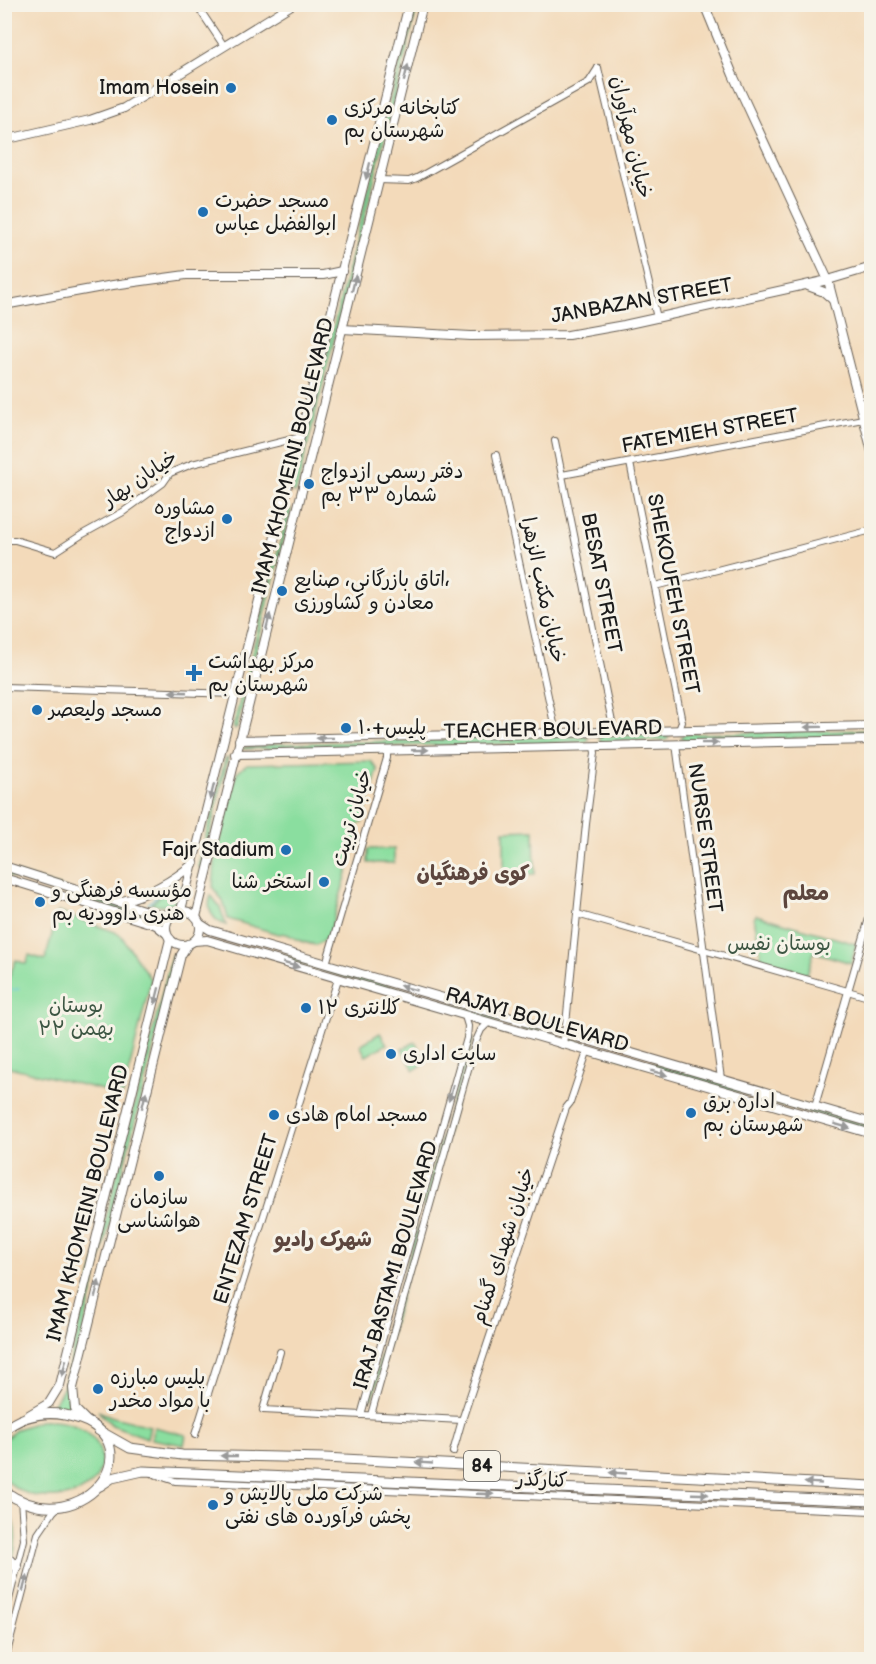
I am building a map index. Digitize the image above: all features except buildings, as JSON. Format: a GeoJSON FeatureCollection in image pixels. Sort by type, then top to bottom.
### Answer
{"type":"FeatureCollection","features":[{"type":"Feature","properties":{"kind":"highway","name":"84"},"geometry":{"type":"LineString","coordinates":[[4,1430],[18,1421],[41,1414],[57,1414],[72,1416],[89,1423],[130,1448],[182,1455],[324,1458],[872,1486]]}},
{"type":"Feature","properties":{"kind":"highway","name":"84"},"geometry":{"type":"LineString","coordinates":[[98,1430],[106,1440],[111,1458],[107,1476],[100,1486]]}},
{"type":"Feature","properties":{"kind":"highway","name":"84"},"geometry":{"type":"LineString","coordinates":[[4,1491],[21,1500],[44,1506],[60,1506],[89,1496],[112,1478],[143,1470],[651,1497],[872,1501]]}},
{"type":"Feature","properties":{"kind":"highway"},"geometry":{"type":"LineString","coordinates":[[4,1554],[17,1568]]}},
{"type":"Feature","properties":{"kind":"main road"},"geometry":{"type":"LineString","coordinates":[[4,140],[65,127],[124,108],[293,4]]}},
{"type":"Feature","properties":{"kind":"main road"},"geometry":{"type":"LineString","coordinates":[[402,32],[404,4]]}},
{"type":"Feature","properties":{"kind":"main road","name":"IMAM KHOMEINI BOULEVARD"},"geometry":{"type":"LineString","coordinates":[[181,910],[409,4]]}},
{"type":"Feature","properties":{"kind":"main road","name":"IMAM KHOMEINI BOULEVARD"},"geometry":{"type":"LineString","coordinates":[[198,920],[205,876],[236,742],[423,4]]}},
{"type":"Feature","properties":{"kind":"main road"},"geometry":{"type":"LineString","coordinates":[[704,4],[828,280],[872,452]]}},
{"type":"Feature","properties":{"kind":"main road","name":"JANBAZAN STREET"},"geometry":{"type":"LineString","coordinates":[[342,329],[471,336],[568,335],[828,280],[872,267]]}},
{"type":"Feature","properties":{"kind":"main road"},"geometry":{"type":"LineString","coordinates":[[4,304],[186,275],[323,275],[342,271]]}},
{"type":"Feature","properties":{"kind":"main road"},"geometry":{"type":"LineString","coordinates":[[834,300],[837,286],[853,272]]}},
{"type":"Feature","properties":{"kind":"main road"},"geometry":{"type":"LineString","coordinates":[[804,285],[824,292],[834,300]]}},
{"type":"Feature","properties":{"kind":"main road"},"geometry":{"type":"LineString","coordinates":[[285,499],[298,502]]}},
{"type":"Feature","properties":{"kind":"main road"},"geometry":{"type":"LineString","coordinates":[[221,755],[236,742],[247,654]]}},
{"type":"Feature","properties":{"kind":"main road"},"geometry":{"type":"LineString","coordinates":[[871,726],[871,740]]}},
{"type":"Feature","properties":{"kind":"main road","name":"TEACHER BOULEVARD"},"geometry":{"type":"LineString","coordinates":[[236,742],[871,726]]}},
{"type":"Feature","properties":{"kind":"main road"},"geometry":{"type":"LineString","coordinates":[[676,744],[679,730]]}},
{"type":"Feature","properties":{"kind":"main road"},"geometry":{"type":"LineString","coordinates":[[594,732],[594,746]]}},
{"type":"Feature","properties":{"kind":"main road","name":"TEACHER BOULEVARD"},"geometry":{"type":"LineString","coordinates":[[236,742],[387,751],[871,740]]}},
{"type":"Feature","properties":{"kind":"main road"},"geometry":{"type":"LineString","coordinates":[[119,902],[138,897],[164,885],[194,862]]}},
{"type":"Feature","properties":{"kind":"main road"},"geometry":{"type":"LineString","coordinates":[[4,866],[159,915],[172,914],[181,910],[191,912],[198,920],[200,932],[191,942],[178,944],[156,926],[4,878]]}},
{"type":"Feature","properties":{"kind":"main road"},"geometry":{"type":"LineString","coordinates":[[192,873],[205,876]]}},
{"type":"Feature","properties":{"kind":"main road"},"geometry":{"type":"LineString","coordinates":[[168,936],[166,923],[172,914]]}},
{"type":"Feature","properties":{"kind":"main road","name":"RAJAYI BOULEVARD"},"geometry":{"type":"LineString","coordinates":[[198,920],[210,930],[872,1123]]}},
{"type":"Feature","properties":{"kind":"main road","name":"IMAM KHOMEINI BOULEVARD"},"geometry":{"type":"LineString","coordinates":[[18,1421],[49,1402],[60,1385],[167,954],[168,936]]}},
{"type":"Feature","properties":{"kind":"main road","name":"RAJAYI BOULEVARD"},"geometry":{"type":"LineString","coordinates":[[191,942],[207,940],[872,1134]]}},
{"type":"Feature","properties":{"kind":"main road","name":"IMAM KHOMEINI BOULEVARD"},"geometry":{"type":"LineString","coordinates":[[89,1423],[75,1408],[73,1388],[180,956],[191,942]]}},
{"type":"Feature","properties":{"kind":"main road"},"geometry":{"type":"LineString","coordinates":[[269,959],[266,952],[272,948]]}},
{"type":"Feature","properties":{"kind":"main road"},"geometry":{"type":"LineString","coordinates":[[167,954],[180,956]]}},
{"type":"Feature","properties":{"kind":"main road"},"geometry":{"type":"LineString","coordinates":[[764,1103],[767,1093]]}},
{"type":"Feature","properties":{"kind":"street"},"geometry":{"type":"LineString","coordinates":[[196,4],[224,46]]}},
{"type":"Feature","properties":{"kind":"street","name":"خیابان مهرآوران"},"geometry":{"type":"LineString","coordinates":[[379,180],[409,181],[417,178],[589,82],[598,68],[657,318]]}},
{"type":"Feature","properties":{"kind":"street","name":"FATEMIEH STREET"},"geometry":{"type":"LineString","coordinates":[[562,475],[863,419]]}},
{"type":"Feature","properties":{"kind":"street","name":"خیابان بهار"},"geometry":{"type":"LineString","coordinates":[[4,540],[15,540],[55,552],[123,512],[163,483],[170,473],[192,464],[301,437]]}},
{"type":"Feature","properties":{"kind":"street","name":"BESAT STREET"},"geometry":{"type":"LineString","coordinates":[[555,441],[614,732]]}},
{"type":"Feature","properties":{"kind":"street","name":"خیابان مکتب الزهرا"},"geometry":{"type":"LineString","coordinates":[[496,455],[556,733]]}},
{"type":"Feature","properties":{"kind":"street","name":"SHEKOUFEH STREET"},"geometry":{"type":"LineString","coordinates":[[630,463],[682,722],[679,730]]}},
{"type":"Feature","properties":{"kind":"street"},"geometry":{"type":"LineString","coordinates":[[655,586],[872,530]]}},
{"type":"Feature","properties":{"kind":"street"},"geometry":{"type":"LineString","coordinates":[[4,687],[236,694]]}},
{"type":"Feature","properties":{"kind":"street","name":"NURSE STREET"},"geometry":{"type":"LineString","coordinates":[[676,744],[721,1079]]}},
{"type":"Feature","properties":{"kind":"street"},"geometry":{"type":"LineString","coordinates":[[562,1045],[566,1032],[596,753],[594,746]]}},
{"type":"Feature","properties":{"kind":"street","name":"خیابان تربیت"},"geometry":{"type":"LineString","coordinates":[[326,964],[387,758],[387,751]]}},
{"type":"Feature","properties":{"kind":"street"},"geometry":{"type":"LineString","coordinates":[[815,1106],[872,908]]}},
{"type":"Feature","properties":{"kind":"street"},"geometry":{"type":"LineString","coordinates":[[577,914],[872,998]]}},
{"type":"Feature","properties":{"kind":"street","name":"ENTEZAM STREET"},"geometry":{"type":"LineString","coordinates":[[195,1435],[338,979]]}},
{"type":"Feature","properties":{"kind":"street","name":"IRAJ BASTAMI BOULEVARD"},"geometry":{"type":"LineString","coordinates":[[361,1415],[466,1038],[468,1026],[465,1016]]}},
{"type":"Feature","properties":{"kind":"street","name":"IRAJ BASTAMI BOULEVARD"},"geometry":{"type":"LineString","coordinates":[[371,1415],[476,1041],[481,1030],[488,1023]]}},
{"type":"Feature","properties":{"kind":"street"},"geometry":{"type":"LineString","coordinates":[[466,1038],[472,1035],[476,1041]]}},
{"type":"Feature","properties":{"kind":"street","name":"خیابان شهدای گمنام"},"geometry":{"type":"LineString","coordinates":[[453,1452],[566,1108],[570,1103],[587,1052]]}},
{"type":"Feature","properties":{"kind":"street"},"geometry":{"type":"LineString","coordinates":[[416,1218],[425,1220]]}},
{"type":"Feature","properties":{"kind":"street"},"geometry":{"type":"LineString","coordinates":[[280,1352],[263,1410],[462,1420]]}},
{"type":"Feature","properties":{"kind":"street"},"geometry":{"type":"LineString","coordinates":[[366,1396],[369,1402],[375,1399]]}},
{"type":"Feature","properties":{"kind":"street","name":"کنارگذر"},"geometry":{"type":"LineString","coordinates":[[143,1470],[175,1481],[541,1492]]}},
{"type":"Feature","properties":{"kind":"street"},"geometry":{"type":"LineString","coordinates":[[4,1619],[24,1540],[21,1500]]}},
{"type":"Feature","properties":{"kind":"street"},"geometry":{"type":"LineString","coordinates":[[736,1500],[872,1511]]}},
{"type":"Feature","properties":{"kind":"street"},"geometry":{"type":"LineString","coordinates":[[5,1659],[38,1534],[60,1506]]}},
{"type":"Feature","properties":{"kind":"green space"},"geometry":{"type":"Polygon","coordinates":[[[414,5],[418,5],[294,493],[292,491],[414,5]]]}},
{"type":"Feature","properties":{"kind":"green space"},"geometry":{"type":"Polygon","coordinates":[[[290,508],[291,511],[235,729],[233,727],[290,508]]]}},
{"type":"Feature","properties":{"kind":"green space"},"geometry":{"type":"Polygon","coordinates":[[[863,730],[866,733],[863,736],[684,740],[681,737],[684,734],[863,730]]]}},
{"type":"Feature","properties":{"kind":"green space"},"geometry":{"type":"Polygon","coordinates":[[[666,735],[669,737],[666,740],[602,742],[599,739],[602,736],[666,735]]]}},
{"type":"Feature","properties":{"kind":"green space"},"geometry":{"type":"Polygon","coordinates":[[[586,736],[589,739],[586,742],[242,749],[273,744],[586,736]]]}},
{"type":"Feature","properties":{"kind":"green space"},"geometry":{"type":"Polygon","coordinates":[[[228,758],[200,868],[198,866],[225,759],[228,758]]]}},
{"type":"Feature","properties":{"kind":"green space","name":"Fajr Stadium"},"geometry":{"type":"Polygon","coordinates":[[[371,761],[378,770],[362,823],[358,824],[357,839],[328,938],[314,945],[286,934],[278,934],[228,919],[223,901],[213,888],[215,861],[237,772],[247,764],[371,761]]]}},
{"type":"Feature","properties":{"kind":"green space"},"geometry":{"type":"Polygon","coordinates":[[[534,830],[535,874],[504,875],[504,831],[534,830]]]}},
{"type":"Feature","properties":{"kind":"green space"},"geometry":{"type":"Polygon","coordinates":[[[368,849],[394,849],[394,863],[368,863],[368,849]]]}},
{"type":"Feature","properties":{"kind":"green space"},"geometry":{"type":"Polygon","coordinates":[[[4,869],[157,918],[157,920],[156,922],[5,875],[4,869]]]}},
{"type":"Feature","properties":{"kind":"green space"},"geometry":{"type":"Polygon","coordinates":[[[184,888],[171,904],[162,906],[151,904],[163,893],[184,888]]]}},
{"type":"Feature","properties":{"kind":"green space"},"geometry":{"type":"Polygon","coordinates":[[[211,895],[220,907],[226,925],[211,913],[209,905],[211,895]]]}},
{"type":"Feature","properties":{"kind":"green space","name":"بوستان ۲۲ بهمن"},"geometry":{"type":"Polygon","coordinates":[[[58,912],[115,932],[122,937],[151,980],[123,1095],[5,1066],[5,986],[16,960],[26,964],[29,955],[45,960],[58,912]]]}},
{"type":"Feature","properties":{"kind":"green space","name":"بوستان نفیس"},"geometry":{"type":"Polygon","coordinates":[[[756,915],[856,944],[851,963],[814,952],[807,974],[762,960],[754,918],[756,915]]]}},
{"type":"Feature","properties":{"kind":"green space"},"geometry":{"type":"Polygon","coordinates":[[[270,951],[409,991],[407,996],[268,954],[270,951]]]}},
{"type":"Feature","properties":{"kind":"green space"},"geometry":{"type":"Polygon","coordinates":[[[172,954],[176,957],[69,1387],[72,1412],[49,1408],[64,1386],[172,954]]]}},
{"type":"Feature","properties":{"kind":"green space"},"geometry":{"type":"Polygon","coordinates":[[[411,992],[555,1034],[557,1038],[409,997],[411,992]]]}},
{"type":"Feature","properties":{"kind":"green space"},"geometry":{"type":"Polygon","coordinates":[[[380,1033],[387,1044],[366,1056],[360,1045],[380,1033]]]}},
{"type":"Feature","properties":{"kind":"green space"},"geometry":{"type":"Polygon","coordinates":[[[470,1038],[473,1040],[424,1213],[423,1203],[470,1038]]]}},
{"type":"Feature","properties":{"kind":"green space"},"geometry":{"type":"Polygon","coordinates":[[[573,1040],[871,1126],[871,1131],[570,1043],[573,1040]]]}},
{"type":"Feature","properties":{"kind":"green space"},"geometry":{"type":"Polygon","coordinates":[[[415,1042],[427,1062],[414,1070],[402,1049],[415,1042]]]}},
{"type":"Feature","properties":{"kind":"green space"},"geometry":{"type":"Polygon","coordinates":[[[418,1224],[418,1235],[373,1398],[370,1399],[369,1398],[418,1224]]]}},
{"type":"Feature","properties":{"kind":"green space"},"geometry":{"type":"Polygon","coordinates":[[[98,1411],[150,1426],[147,1438],[112,1425],[98,1411]]]}},
{"type":"Feature","properties":{"kind":"green space"},"geometry":{"type":"Polygon","coordinates":[[[40,1421],[67,1423],[86,1432],[97,1444],[101,1459],[98,1474],[88,1487],[70,1495],[45,1497],[23,1492],[5,1478],[5,1439],[17,1429],[40,1421]]]}},
{"type":"Feature","properties":{"kind":"green space"},"geometry":{"type":"Polygon","coordinates":[[[154,1427],[186,1435],[184,1445],[151,1439],[154,1427]]]}},
{"type":"Feature","properties":{"kind":"green space"},"geometry":{"type":"Polygon","coordinates":[[[4,1503],[15,1529],[13,1557],[5,1549],[4,1503]]]}},
{"type":"Feature","properties":{"kind":"waterway"},"geometry":{"type":"LineString","coordinates":[[148,904],[162,891],[183,886]]}},
{"type":"Feature","properties":{"kind":"waterway"},"geometry":{"type":"LineString","coordinates":[[4,991],[19,989]]}},
{"type":"Feature","properties":{"kind":"place","name":"Imam Hosein"},"geometry":{"type":"Point","coordinates":[231,88]}},
{"type":"Feature","properties":{"kind":"place","name":"کتابخانه مرکزی شهرستان بم"},"geometry":{"type":"Point","coordinates":[332,120]}},
{"type":"Feature","properties":{"kind":"place","name":"مسجد حضرت ابوالفضل عباس"},"geometry":{"type":"Point","coordinates":[203,212]}},
{"type":"Feature","properties":{"kind":"place","name":"دفتر رسمی ازدواج شماره ۳۳ بم"},"geometry":{"type":"Point","coordinates":[309,484]}},
{"type":"Feature","properties":{"kind":"place","name":"مشاوره ازدواج"},"geometry":{"type":"Point","coordinates":[227,519]}},
{"type":"Feature","properties":{"kind":"place","name":"اتاق بازرگانی، صنایع، معادن و کشاورزی"},"geometry":{"type":"Point","coordinates":[282,591]}},
{"type":"Feature","properties":{"kind":"place","name":"مرکز بهداشت شهرستان بم"},"geometry":{"type":"Point","coordinates":[194,673]}},
{"type":"Feature","properties":{"kind":"place","name":"مسجد ولیعصر"},"geometry":{"type":"Point","coordinates":[37,710]}},
{"type":"Feature","properties":{"kind":"place","name":"پلیس+۱۰"},"geometry":{"type":"Point","coordinates":[346,728]}},
{"type":"Feature","properties":{"kind":"place","name":"Fajr Stadium"},"geometry":{"type":"Point","coordinates":[286,850]}},
{"type":"Feature","properties":{"kind":"place","name":"استخر شنا"},"geometry":{"type":"Point","coordinates":[324,882]}},
{"type":"Feature","properties":{"kind":"place","name":"مؤسسه فرهنگی و هنری داوودیه بم"},"geometry":{"type":"Point","coordinates":[40,902]}},
{"type":"Feature","properties":{"kind":"place","name":"کلانتری ۱۲"},"geometry":{"type":"Point","coordinates":[306,1008]}},
{"type":"Feature","properties":{"kind":"place","name":"سایت اداری"},"geometry":{"type":"Point","coordinates":[391,1054]}},
{"type":"Feature","properties":{"kind":"place","name":"اداره برق شهرستان بم"},"geometry":{"type":"Point","coordinates":[691,1113]}},
{"type":"Feature","properties":{"kind":"place","name":"مسجد امام هادی"},"geometry":{"type":"Point","coordinates":[274,1115]}},
{"type":"Feature","properties":{"kind":"place","name":"سازمان هواشناسی"},"geometry":{"type":"Point","coordinates":[159,1176]}},
{"type":"Feature","properties":{"kind":"place","name":"پلیس مبارزه با مواد مخدر"},"geometry":{"type":"Point","coordinates":[98,1389]}},
{"type":"Feature","properties":{"kind":"place","name":"شرکت ملی پالایش و پخش فرآورده های نفتی"},"geometry":{"type":"Point","coordinates":[213,1505]}},
{"type":"Feature","properties":{"kind":"district","name":"کوی فرهنگیان"},"geometry":{"type":"Point","coordinates":[473,873]}},
{"type":"Feature","properties":{"kind":"district","name":"معلم"},"geometry":{"type":"Point","coordinates":[806,893]}},
{"type":"Feature","properties":{"kind":"district","name":"شهرک رادیو"},"geometry":{"type":"Point","coordinates":[323,1239]}}]}
